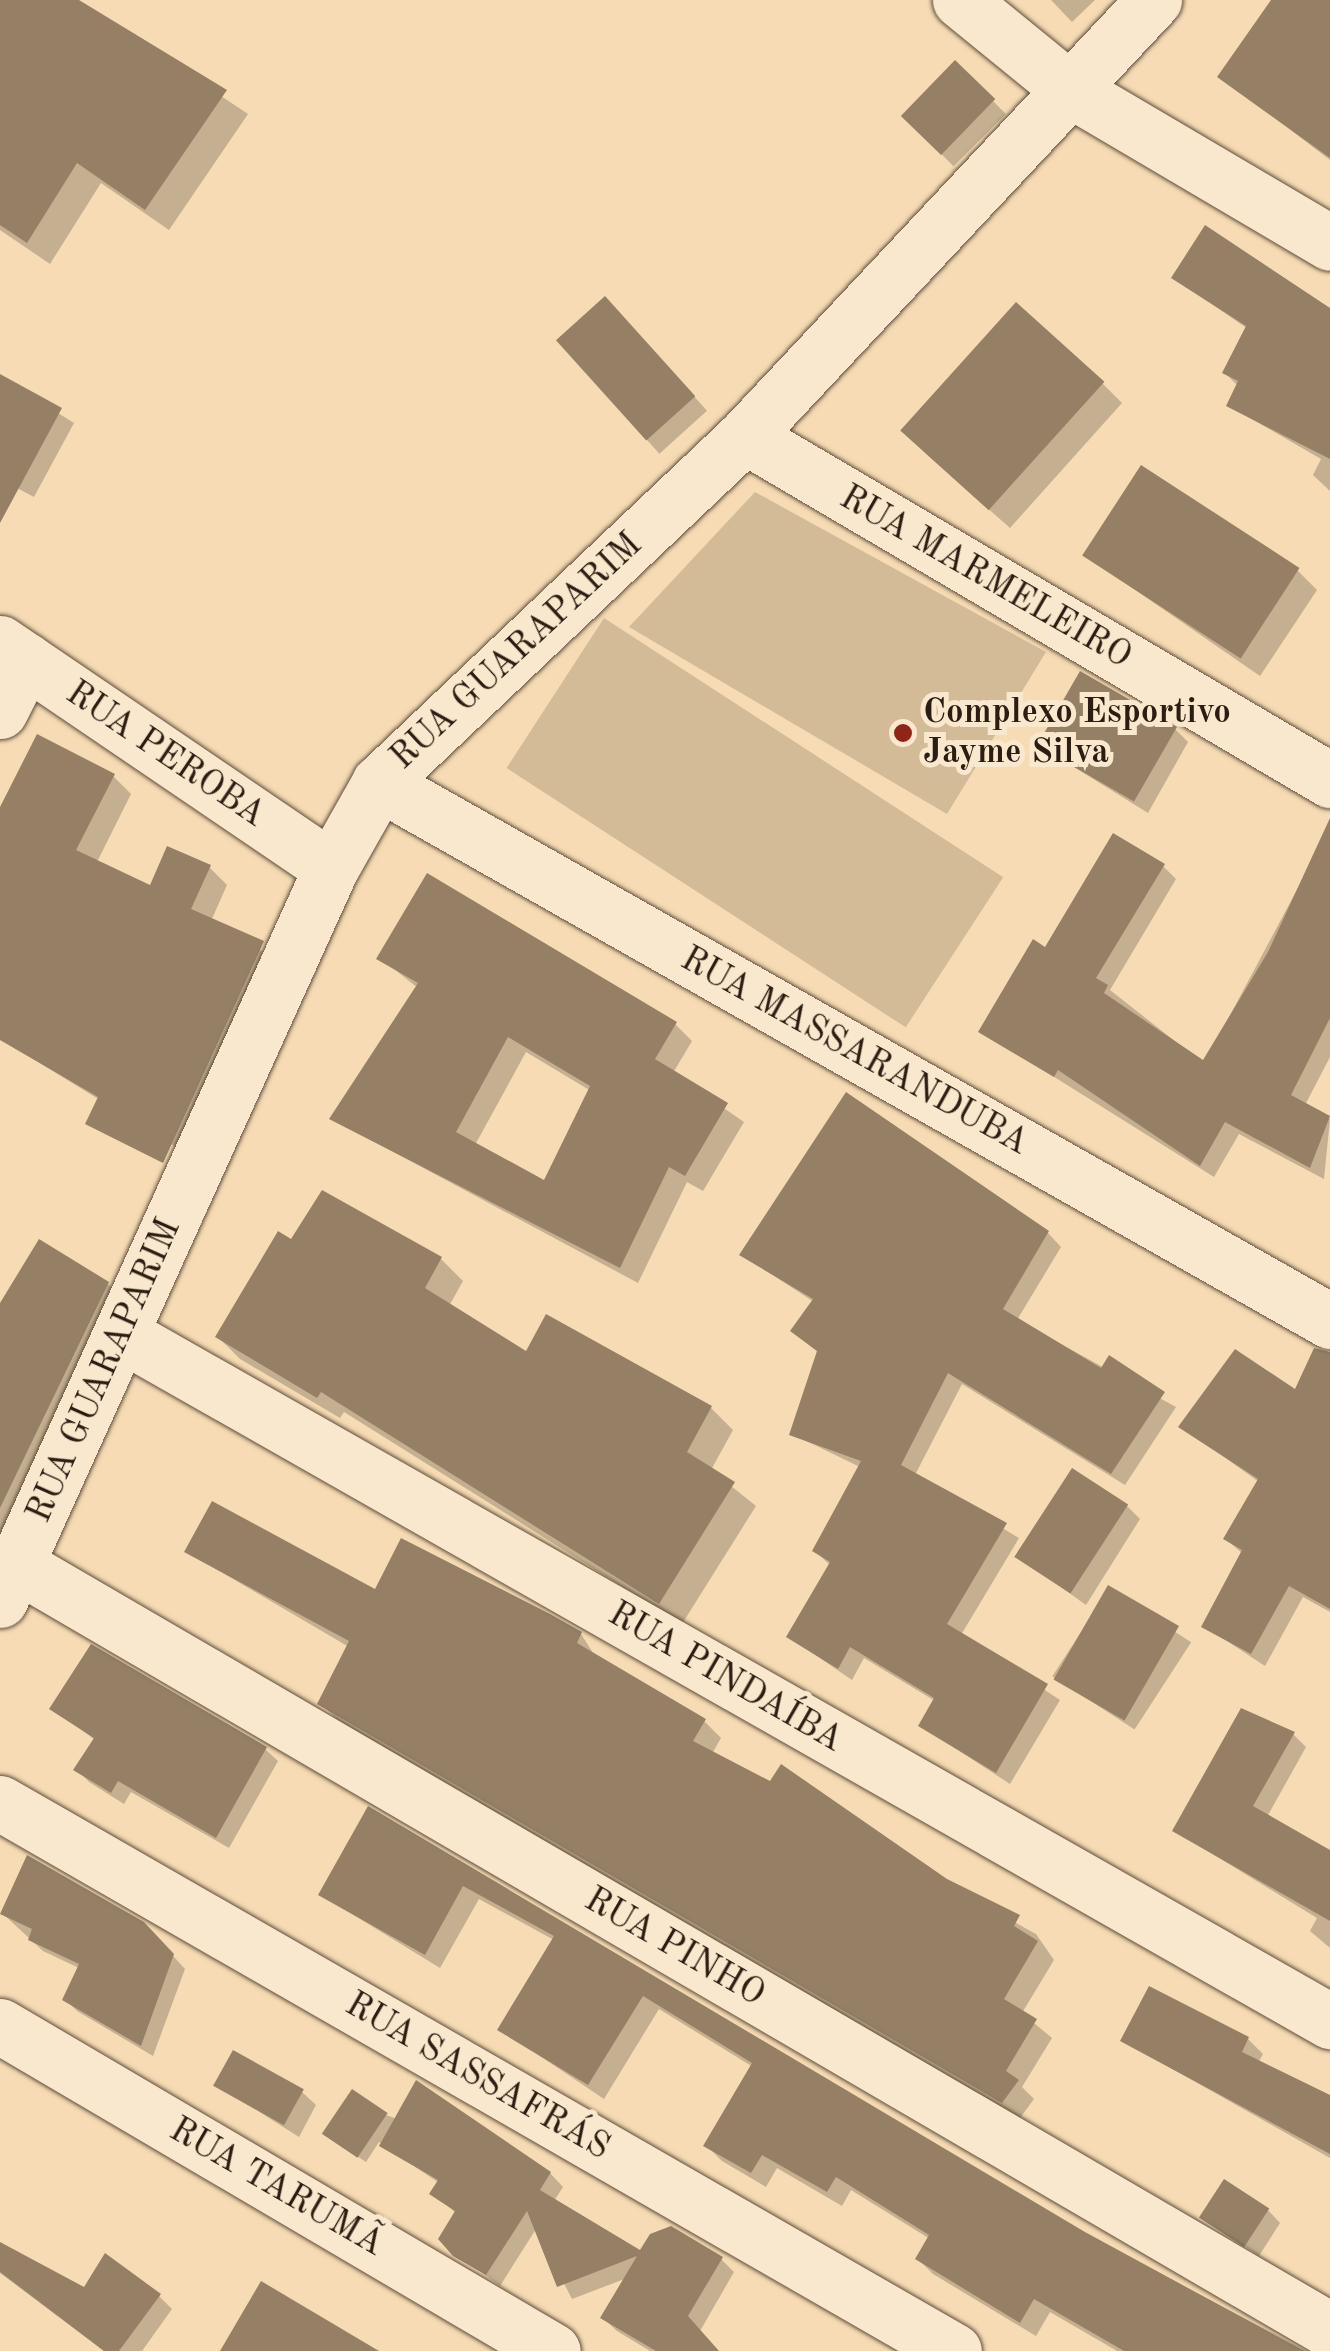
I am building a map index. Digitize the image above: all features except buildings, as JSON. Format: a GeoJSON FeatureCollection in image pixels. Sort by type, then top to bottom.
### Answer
{"type":"FeatureCollection","features":[{"type":"Feature","properties":{"kind":"street"},"geometry":{"type":"LineString","coordinates":[[960,0],[1068,89],[1330,242]]}},
{"type":"Feature","properties":{"kind":"street","name":"RUA GUARAPARIM"},"geometry":{"type":"LineString","coordinates":[[8,1583],[330,868],[379,783],[744,436],[1154,0]]}},
{"type":"Feature","properties":{"kind":"street","name":"RUA MARMELEIRO"},"geometry":{"type":"LineString","coordinates":[[744,436],[1330,780]]}},
{"type":"Feature","properties":{"kind":"street"},"geometry":{"type":"LineString","coordinates":[[0,712],[13,652]]}},
{"type":"Feature","properties":{"kind":"street","name":"RUA PEROBA"},"geometry":{"type":"LineString","coordinates":[[13,652],[330,868]]}},
{"type":"Feature","properties":{"kind":"street","name":"RUA MASSARANDUBA"},"geometry":{"type":"LineString","coordinates":[[379,783],[1330,1321]]}},
{"type":"Feature","properties":{"kind":"street","name":"RUA PINDAÍBA"},"geometry":{"type":"LineString","coordinates":[[121,1334],[1330,2021]]}},
{"type":"Feature","properties":{"kind":"street","name":"RUA PINHO"},"geometry":{"type":"LineString","coordinates":[[8,1583],[1330,2330]]}},
{"type":"Feature","properties":{"kind":"street","name":"RUA SASSAFRÁS"},"geometry":{"type":"LineString","coordinates":[[0,1802],[954,2351]]}},
{"type":"Feature","properties":{"kind":"street","name":"RUA TARUMÃ"},"geometry":{"type":"LineString","coordinates":[[0,2026],[552,2351]]}},
{"type":"Feature","properties":{"kind":"shaded area","name":"Complexo Esportivo Jayme Silva"},"geometry":{"type":"Polygon","coordinates":[[[755,492],[1046,652],[947,814],[629,627],[755,492]]]}},
{"type":"Feature","properties":{"kind":"shaded area"},"geometry":{"type":"Polygon","coordinates":[[[604,618],[1003,877],[906,1027],[507,768],[604,618]]]}},
{"type":"Feature","properties":{"kind":"place","name":"Complexo Esportivo Jayme Silva"},"geometry":{"type":"Point","coordinates":[903,733]}}]}
